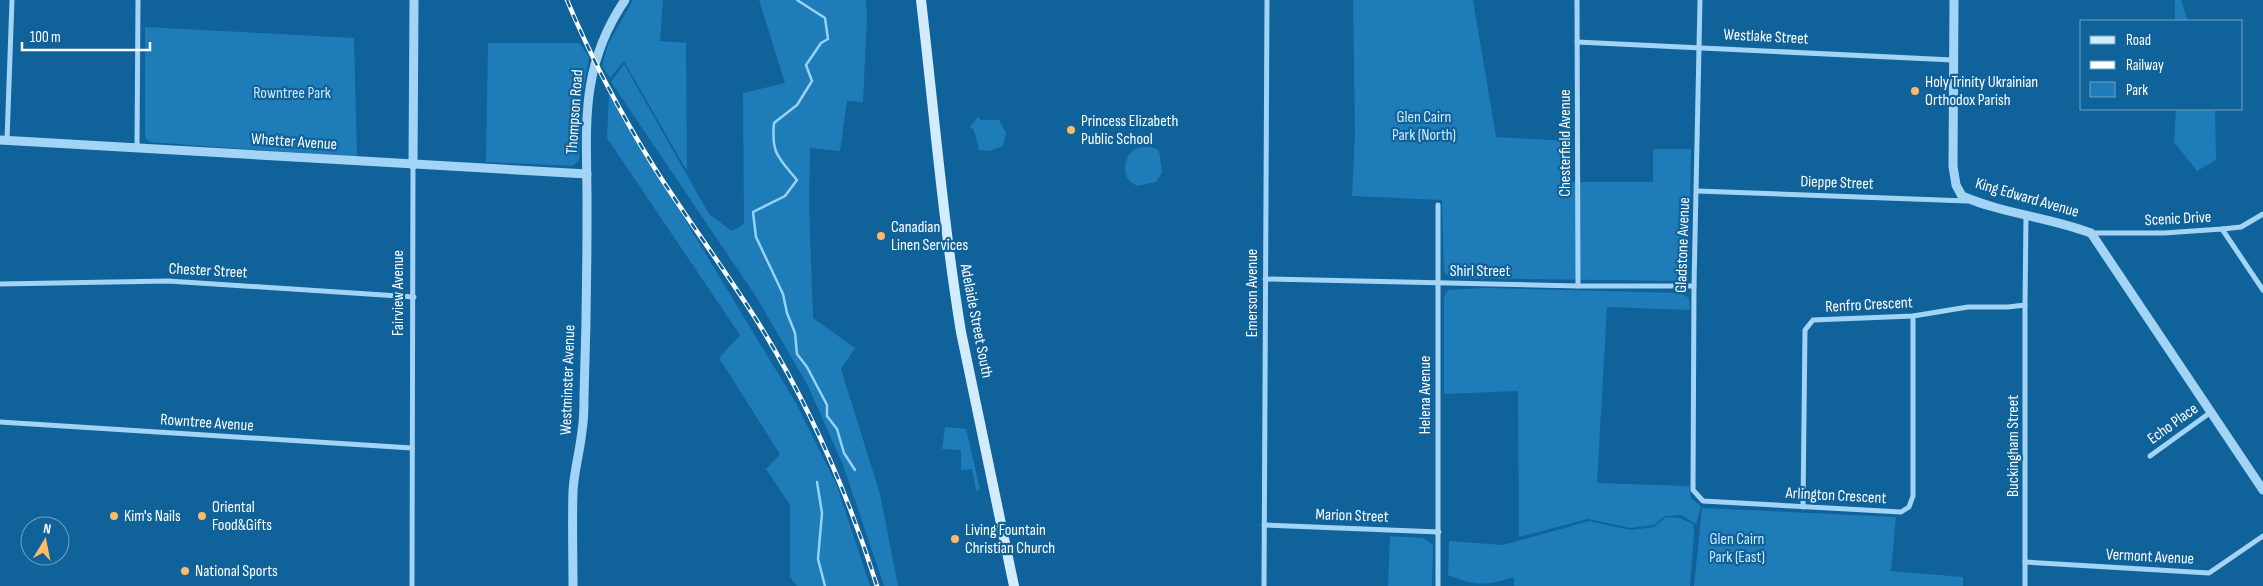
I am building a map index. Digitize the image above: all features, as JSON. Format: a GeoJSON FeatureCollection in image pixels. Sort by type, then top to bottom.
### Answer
{"type":"FeatureCollection","features":[{"type":"Feature","properties":{"kind":"main road","name":"Adelaide Street South"},"geometry":{"type":"LineString","coordinates":[[921,0],[952,274],[961,332],[1014,586]]}},
{"type":"Feature","properties":{"kind":"street"},"geometry":{"type":"LineString","coordinates":[[3,140],[12,0]]}},
{"type":"Feature","properties":{"kind":"street"},"geometry":{"type":"LineString","coordinates":[[136,147],[138,0]]}},
{"type":"Feature","properties":{"kind":"street","name":"Fairview Avenue"},"geometry":{"type":"LineString","coordinates":[[412,586],[414,0]]}},
{"type":"Feature","properties":{"kind":"street","name":"Thompson Road"},"geometry":{"type":"LineString","coordinates":[[587,174],[588,96],[594,62],[612,20],[625,0]]}},
{"type":"Feature","properties":{"kind":"street","name":"Emerson Avenue"},"geometry":{"type":"LineString","coordinates":[[1264,586],[1267,0]]}},
{"type":"Feature","properties":{"kind":"street","name":"Chesterfield Avenue"},"geometry":{"type":"LineString","coordinates":[[1577,0],[1578,286]]}},
{"type":"Feature","properties":{"kind":"street","name":"Gladstone Avenue"},"geometry":{"type":"LineString","coordinates":[[1693,490],[1694,286],[1700,0]]}},
{"type":"Feature","properties":{"kind":"street","name":"King Edward Avenue"},"geometry":{"type":"LineString","coordinates":[[1954,0],[1953,166],[1956,185],[1962,196],[2026,216],[2075,227],[2091,233],[2263,490]]}},
{"type":"Feature","properties":{"kind":"street","name":"Westlake Street"},"geometry":{"type":"LineString","coordinates":[[1577,42],[1699,46],[1953,60]]}},
{"type":"Feature","properties":{"kind":"street","name":"Whetter Avenue"},"geometry":{"type":"LineString","coordinates":[[3,140],[587,174]]}},
{"type":"Feature","properties":{"kind":"street","name":"Westminster Avenue"},"geometry":{"type":"LineString","coordinates":[[573,586],[573,490],[583,424],[587,174]]}},
{"type":"Feature","properties":{"kind":"street","name":"Dieppe Street"},"geometry":{"type":"LineString","coordinates":[[1697,191],[1975,201]]}},
{"type":"Feature","properties":{"kind":"street","name":"Helena Avenue"},"geometry":{"type":"LineString","coordinates":[[1438,205],[1438,586]]}},
{"type":"Feature","properties":{"kind":"street","name":"Scenic Drive"},"geometry":{"type":"LineString","coordinates":[[2091,233],[2156,234],[2222,230],[2240,227],[2263,214]]}},
{"type":"Feature","properties":{"kind":"street"},"geometry":{"type":"LineString","coordinates":[[2025,305],[2026,216]]}},
{"type":"Feature","properties":{"kind":"street"},"geometry":{"type":"LineString","coordinates":[[2222,230],[2263,290]]}},
{"type":"Feature","properties":{"kind":"street","name":"Shirl Street"},"geometry":{"type":"LineString","coordinates":[[1265,279],[1437,284],[1694,286]]}},
{"type":"Feature","properties":{"kind":"street","name":"Chester Street"},"geometry":{"type":"LineString","coordinates":[[0,284],[168,281],[414,297]]}},
{"type":"Feature","properties":{"kind":"street","name":"Renfro Crescent"},"geometry":{"type":"LineString","coordinates":[[1803,507],[1805,330],[1813,320],[1913,316],[1968,307],[2008,308],[2025,305]]}},
{"type":"Feature","properties":{"kind":"street","name":"Buckingham Street"},"geometry":{"type":"LineString","coordinates":[[2025,305],[2025,586]]}},
{"type":"Feature","properties":{"kind":"street","name":"Arlington Crescent"},"geometry":{"type":"LineString","coordinates":[[1693,490],[1703,501],[1901,512],[1909,507],[1913,496],[1913,316]]}},
{"type":"Feature","properties":{"kind":"street","name":"Echo Place"},"geometry":{"type":"LineString","coordinates":[[2150,456],[2211,412]]}},
{"type":"Feature","properties":{"kind":"street","name":"Rowntree Avenue"},"geometry":{"type":"LineString","coordinates":[[0,422],[412,448]]}},
{"type":"Feature","properties":{"kind":"street","name":"Marion Street"},"geometry":{"type":"LineString","coordinates":[[1264,525],[1439,532]]}},
{"type":"Feature","properties":{"kind":"street","name":"Vermont Avenue"},"geometry":{"type":"LineString","coordinates":[[2025,562],[2208,573],[2263,536]]}},
{"type":"Feature","properties":{"kind":"green space"},"geometry":{"type":"Polygon","coordinates":[[[633,0],[663,0],[660,41],[686,43],[687,171],[624,61],[610,78],[602,66],[608,44],[633,0]]]}},
{"type":"Feature","properties":{"kind":"green space"},"geometry":{"type":"Polygon","coordinates":[[[759,0],[866,0],[863,102],[847,101],[840,151],[810,148],[809,205],[813,318],[855,348],[841,369],[880,494],[898,586],[884,586],[843,465],[808,386],[757,298],[611,82],[624,64],[709,214],[732,231],[744,224],[743,93],[785,83],[759,0]]]}},
{"type":"Feature","properties":{"kind":"green space","name":"Glen Cairn Park (North)"},"geometry":{"type":"Polygon","coordinates":[[[1353,0],[1473,0],[1496,137],[1570,141],[1572,182],[1653,182],[1653,149],[1691,149],[1689,268],[1685,276],[1677,281],[1450,278],[1444,271],[1442,200],[1352,196],[1355,133],[1353,0]]]}},
{"type":"Feature","properties":{"kind":"green space"},"geometry":{"type":"Polygon","coordinates":[[[2175,0],[2181,0],[2188,20],[2175,20],[2175,0]]]}},
{"type":"Feature","properties":{"kind":"green space","name":"Rowntree Park"},"geometry":{"type":"Polygon","coordinates":[[[145,27],[354,38],[357,157],[149,142],[145,137],[145,27]]]}},
{"type":"Feature","properties":{"kind":"green space"},"geometry":{"type":"Polygon","coordinates":[[[488,43],[579,43],[589,57],[583,91],[579,160],[573,166],[486,162],[488,43]]]}},
{"type":"Feature","properties":{"kind":"green space"},"geometry":{"type":"Polygon","coordinates":[[[609,94],[797,405],[837,486],[870,586],[797,586],[790,577],[790,505],[766,469],[780,454],[719,358],[740,335],[607,138],[609,94]]]}},
{"type":"Feature","properties":{"kind":"green space"},"geometry":{"type":"Polygon","coordinates":[[[2176,110],[2215,110],[2216,160],[2197,171],[2174,142],[2176,110]]]}},
{"type":"Feature","properties":{"kind":"green space"},"geometry":{"type":"Polygon","coordinates":[[[978,117],[981,120],[999,120],[1006,133],[1003,146],[989,151],[979,150],[974,130],[970,127],[978,117]]]}},
{"type":"Feature","properties":{"kind":"green space"},"geometry":{"type":"Polygon","coordinates":[[[1141,147],[1159,150],[1162,173],[1156,182],[1137,186],[1126,175],[1126,161],[1134,150],[1141,147]]]}},
{"type":"Feature","properties":{"kind":"green space"},"geometry":{"type":"Polygon","coordinates":[[[1486,288],[1681,293],[1689,298],[1690,310],[1607,307],[1597,483],[1689,486],[1691,498],[1701,506],[1696,524],[1681,515],[1665,516],[1654,525],[1630,528],[1588,519],[1519,537],[1518,391],[1444,394],[1444,297],[1448,290],[1486,288]]]}},
{"type":"Feature","properties":{"kind":"green space"},"geometry":{"type":"Polygon","coordinates":[[[945,427],[966,429],[980,489],[976,491],[972,469],[961,470],[961,450],[942,449],[945,427]]]}},
{"type":"Feature","properties":{"kind":"green space","name":"Glen Cairn Park (East)"},"geometry":{"type":"Polygon","coordinates":[[[1702,508],[1896,517],[1891,571],[1963,577],[1963,586],[1694,586],[1702,508]]]}},
{"type":"Feature","properties":{"kind":"green space"},"geometry":{"type":"Polygon","coordinates":[[[1666,517],[1680,518],[1693,524],[1690,586],[1514,586],[1514,577],[1481,584],[1448,575],[1449,541],[1503,545],[1589,521],[1630,530],[1654,527],[1666,517]]]}},
{"type":"Feature","properties":{"kind":"green space"},"geometry":{"type":"Polygon","coordinates":[[[1390,536],[1423,538],[1433,545],[1432,586],[1388,586],[1390,536]]]}},
{"type":"Feature","properties":{"kind":"waterway"},"geometry":{"type":"LineString","coordinates":[[797,0],[825,18],[828,39],[821,43],[806,65],[812,81],[797,105],[774,123],[775,149],[785,166],[797,180],[785,196],[753,212],[756,237],[783,294],[787,313],[795,333],[797,354],[807,367],[827,405],[827,416],[837,429],[844,453],[855,470]]}},
{"type":"Feature","properties":{"kind":"waterway"},"geometry":{"type":"LineString","coordinates":[[817,482],[822,513],[818,559],[825,586]]}},
{"type":"Feature","properties":{"kind":"railway"},"geometry":{"type":"LineString","coordinates":[[567,0],[596,64],[642,147],[759,324],[795,387],[840,484],[854,518],[877,586]]}},
{"type":"Feature","properties":{"kind":"place","name":"Holy Trinity Ukrainian Orthodox Parish"},"geometry":{"type":"Point","coordinates":[1915,91]}},
{"type":"Feature","properties":{"kind":"place","name":"Princess Elizabeth Public School"},"geometry":{"type":"Point","coordinates":[1071,130]}},
{"type":"Feature","properties":{"kind":"place","name":"Canadian Linen Services"},"geometry":{"type":"Point","coordinates":[881,236]}},
{"type":"Feature","properties":{"kind":"place","name":"Kim's Nails"},"geometry":{"type":"Point","coordinates":[114,516]}},
{"type":"Feature","properties":{"kind":"place","name":"Oriental Food&Gifts"},"geometry":{"type":"Point","coordinates":[202,516]}},
{"type":"Feature","properties":{"kind":"place","name":"Living Fountain Christian Church"},"geometry":{"type":"Point","coordinates":[955,539]}},
{"type":"Feature","properties":{"kind":"place","name":"National Sports"},"geometry":{"type":"Point","coordinates":[185,571]}}]}
